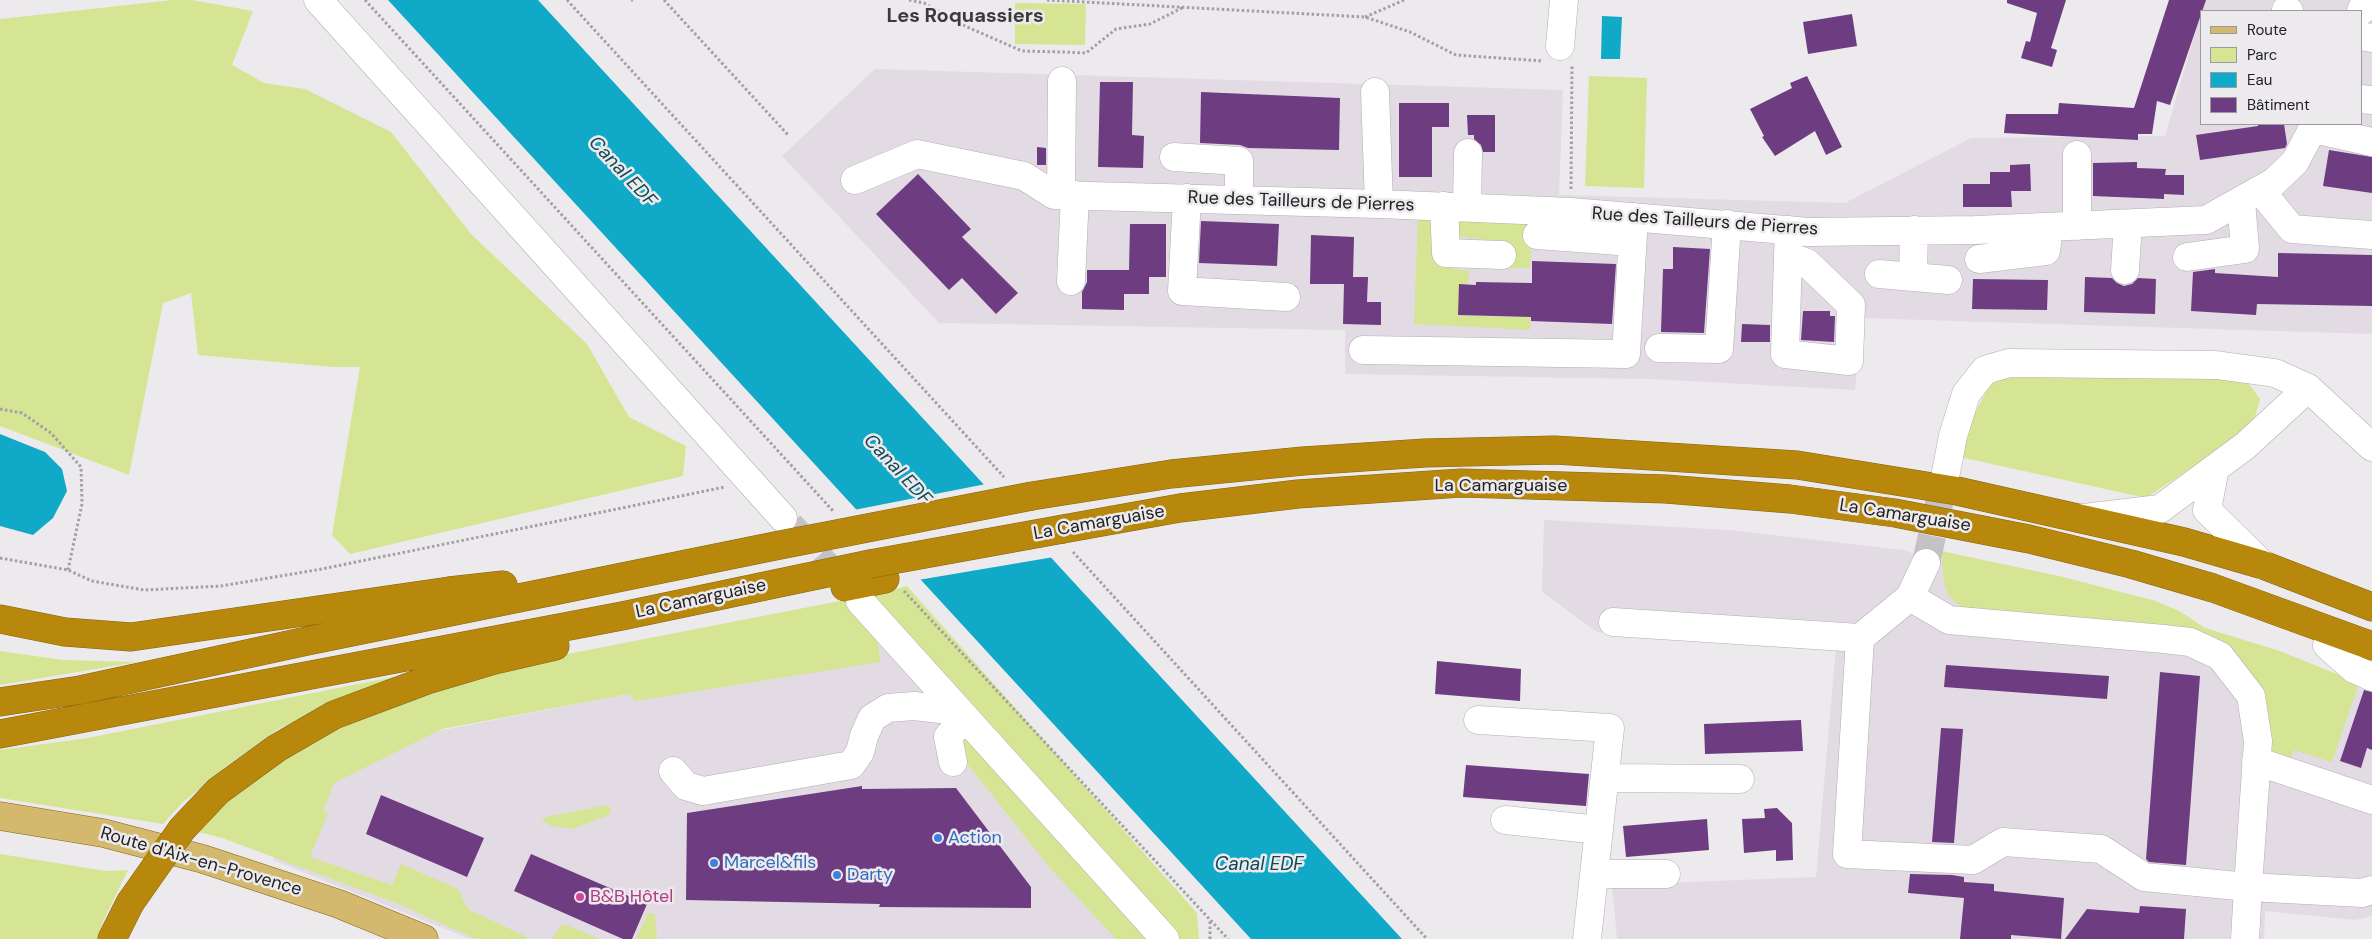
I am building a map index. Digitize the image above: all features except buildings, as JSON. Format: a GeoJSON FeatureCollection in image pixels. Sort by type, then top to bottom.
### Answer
{"type":"FeatureCollection","features":[{"type":"Feature","properties":{"kind":"highway","name":"La Camarguaise"},"geometry":{"type":"LineString","coordinates":[[666,569],[1032,496],[1171,474],[1303,461],[1426,453],[1555,450],[1797,465],[1957,492],[2084,518],[2184,542],[2263,566],[2372,607]]}},
{"type":"Feature","properties":{"kind":"highway","name":"La Camarguaise"},"geometry":{"type":"LineString","coordinates":[[615,625],[879,574],[1069,540],[1180,508],[1298,494],[1461,483],[1666,489],[1780,498],[1895,513],[2029,538],[2213,588],[2372,646]]}},
{"type":"Feature","properties":{"kind":"highway"},"geometry":{"type":"LineString","coordinates":[[1069,540],[1230,517],[1381,503],[1486,499],[1671,505],[1808,518],[1943,537],[2049,560],[2159,588],[2372,662]]}},
{"type":"Feature","properties":{"kind":"highway"},"geometry":{"type":"LineString","coordinates":[[0,619],[66,632],[131,637],[449,591],[666,569]]}},
{"type":"Feature","properties":{"kind":"highway"},"geometry":{"type":"LineString","coordinates":[[0,702],[80,690],[307,641],[666,569]]}},
{"type":"Feature","properties":{"kind":"highway"},"geometry":{"type":"LineString","coordinates":[[0,734],[615,625]]}},
{"type":"Feature","properties":{"kind":"highway"},"geometry":{"type":"LineString","coordinates":[[112,939],[130,903],[182,829],[218,791],[277,748],[334,715],[430,679],[615,625]]}},
{"type":"Feature","properties":{"kind":"main road","name":"Route d'Aix-en-Provence"},"geometry":{"type":"LineString","coordinates":[[0,816],[103,833],[203,859],[339,904],[407,934],[424,939]]}},
{"type":"Feature","properties":{"kind":"street"},"geometry":{"type":"LineString","coordinates":[[318,0],[783,518]]}},
{"type":"Feature","properties":{"kind":"street"},"geometry":{"type":"LineString","coordinates":[[1562,58],[1564,0]]}},
{"type":"Feature","properties":{"kind":"street"},"geometry":{"type":"LineString","coordinates":[[1062,81],[1063,195],[1072,281]]}},
{"type":"Feature","properties":{"kind":"street"},"geometry":{"type":"LineString","coordinates":[[1375,92],[1379,204]]}},
{"type":"Feature","properties":{"kind":"street"},"geometry":{"type":"LineString","coordinates":[[2315,126],[2372,142]]}},
{"type":"Feature","properties":{"kind":"street","name":"Rue des Tailleurs de Pierres"},"geometry":{"type":"LineString","coordinates":[[1063,195],[1379,204],[1571,212],[1633,229],[1727,224],[1789,230],[1914,230],[2049,227],[2206,220],[2274,182],[2295,162],[2315,126]]}},
{"type":"Feature","properties":{"kind":"street"},"geometry":{"type":"LineString","coordinates":[[1468,153],[1446,253],[1502,255]]}},
{"type":"Feature","properties":{"kind":"street"},"geometry":{"type":"LineString","coordinates":[[855,180],[916,154],[1024,176],[1063,195]]}},
{"type":"Feature","properties":{"kind":"street"},"geometry":{"type":"LineString","coordinates":[[2077,155],[2077,226]]}},
{"type":"Feature","properties":{"kind":"street"},"geometry":{"type":"LineString","coordinates":[[1174,157],[1239,161],[1239,200]]}},
{"type":"Feature","properties":{"kind":"street"},"geometry":{"type":"LineString","coordinates":[[2250,196],[2292,229],[2372,235]]}},
{"type":"Feature","properties":{"kind":"street"},"geometry":{"type":"LineString","coordinates":[[2188,257],[2245,249],[2250,196]]}},
{"type":"Feature","properties":{"kind":"street"},"geometry":{"type":"LineString","coordinates":[[1187,198],[1182,291],[1286,297]]}},
{"type":"Feature","properties":{"kind":"street"},"geometry":{"type":"LineString","coordinates":[[1659,348],[1719,349],[1727,224]]}},
{"type":"Feature","properties":{"kind":"street"},"geometry":{"type":"LineString","coordinates":[[2124,270],[2128,224]]}},
{"type":"Feature","properties":{"kind":"street"},"geometry":{"type":"LineString","coordinates":[[1979,259],[2046,251],[2049,227]]}},
{"type":"Feature","properties":{"kind":"street"},"geometry":{"type":"LineString","coordinates":[[1363,350],[1626,354],[1633,229],[1537,235]]}},
{"type":"Feature","properties":{"kind":"street"},"geometry":{"type":"LineString","coordinates":[[1788,256],[1789,230]]}},
{"type":"Feature","properties":{"kind":"street"},"geometry":{"type":"LineString","coordinates":[[1913,277],[1914,230]]}},
{"type":"Feature","properties":{"kind":"street"},"geometry":{"type":"LineString","coordinates":[[1878,274],[1948,280]]}},
{"type":"Feature","properties":{"kind":"street"},"geometry":{"type":"LineString","coordinates":[[1946,472],[1966,394],[1985,370],[2010,363],[2216,365],[2275,373],[2308,388],[2372,447]]}},
{"type":"Feature","properties":{"kind":"street"},"geometry":{"type":"LineString","coordinates":[[2084,518],[2160,509],[2245,446],[2308,388]]}},
{"type":"Feature","properties":{"kind":"street"},"geometry":{"type":"LineString","coordinates":[[2215,468],[2207,510],[2263,566]]}},
{"type":"Feature","properties":{"kind":"street"},"geometry":{"type":"LineString","coordinates":[[1613,622],[1860,638],[1910,596],[1926,563]]}},
{"type":"Feature","properties":{"kind":"street"},"geometry":{"type":"LineString","coordinates":[[1910,596],[1949,620],[2164,638],[2190,642],[2220,656],[2251,696],[2258,741],[2244,939]]}},
{"type":"Feature","properties":{"kind":"street"},"geometry":{"type":"LineString","coordinates":[[860,602],[1165,939]]}},
{"type":"Feature","properties":{"kind":"street"},"geometry":{"type":"LineString","coordinates":[[1860,638],[1847,854],[1974,860],[2003,842],[2101,849],[2144,877],[2248,887],[2362,892],[2372,890]]}},
{"type":"Feature","properties":{"kind":"street"},"geometry":{"type":"LineString","coordinates":[[2327,645],[2354,670],[2372,677]]}},
{"type":"Feature","properties":{"kind":"street"},"geometry":{"type":"LineString","coordinates":[[673,771],[686,786],[703,791],[851,765],[860,752],[864,736],[872,718],[888,708],[914,706],[961,714]]}},
{"type":"Feature","properties":{"kind":"street"},"geometry":{"type":"LineString","coordinates":[[953,762],[948,737],[961,714]]}},
{"type":"Feature","properties":{"kind":"street"},"geometry":{"type":"LineString","coordinates":[[1478,720],[1610,728],[1588,932]]}},
{"type":"Feature","properties":{"kind":"street"},"geometry":{"type":"LineString","coordinates":[[2256,761],[2372,800]]}},
{"type":"Feature","properties":{"kind":"street"},"geometry":{"type":"LineString","coordinates":[[1605,778],[1740,779]]}},
{"type":"Feature","properties":{"kind":"street"},"geometry":{"type":"LineString","coordinates":[[1506,820],[1599,830]]}},
{"type":"Feature","properties":{"kind":"street"},"geometry":{"type":"LineString","coordinates":[[1594,874],[1666,874]]}},
{"type":"Feature","properties":{"kind":"path"},"geometry":{"type":"LineString","coordinates":[[364,0],[840,519]]}},
{"type":"Feature","properties":{"kind":"path"},"geometry":{"type":"LineString","coordinates":[[567,0],[1006,479]]}},
{"type":"Feature","properties":{"kind":"path"},"geometry":{"type":"LineString","coordinates":[[664,0],[789,136]]}},
{"type":"Feature","properties":{"kind":"path"},"geometry":{"type":"LineString","coordinates":[[909,0],[924,4],[965,26],[1022,51],[1086,53],[1116,29],[1150,24],[1185,7]]}},
{"type":"Feature","properties":{"kind":"path"},"geometry":{"type":"LineString","coordinates":[[1048,0],[1314,16],[1365,17],[1410,32],[1456,55],[1562,58],[1571,212]]}},
{"type":"Feature","properties":{"kind":"path"},"geometry":{"type":"LineString","coordinates":[[1365,17],[1404,0]]}},
{"type":"Feature","properties":{"kind":"path"},"geometry":{"type":"LineString","coordinates":[[0,409],[22,413],[52,433],[81,466],[82,504],[68,570]]}},
{"type":"Feature","properties":{"kind":"path"},"geometry":{"type":"LineString","coordinates":[[0,558],[68,570],[92,581],[144,590],[221,586],[322,569],[750,482]]}},
{"type":"Feature","properties":{"kind":"path"},"geometry":{"type":"LineString","coordinates":[[1069,540],[1427,939]]}},
{"type":"Feature","properties":{"kind":"path"},"geometry":{"type":"LineString","coordinates":[[879,574],[1228,939]]}},
{"type":"Feature","properties":{"kind":"path"},"geometry":{"type":"LineString","coordinates":[[1210,919],[1210,939]]}},
{"type":"Feature","properties":{"kind":"shaded area"},"geometry":{"type":"Polygon","coordinates":[[[2205,0],[2372,0],[2372,334],[1861,318],[1855,390],[1651,379],[1345,374],[1345,330],[939,323],[782,156],[875,69],[1563,90],[1559,195],[1845,203],[1971,138],[2165,136],[2200,16],[2200,125],[2362,125],[2362,10],[2201,10],[2205,0]]]}},
{"type":"Feature","properties":{"kind":"shaded area"},"geometry":{"type":"Polygon","coordinates":[[[1544,520],[1730,530],[1903,550],[2226,641],[2372,693],[2372,916],[2355,920],[2265,911],[2264,939],[1617,939],[1612,885],[1816,877],[1836,646],[1597,632],[1542,592],[1544,520]]]}},
{"type":"Feature","properties":{"kind":"shaded area"},"geometry":{"type":"Polygon","coordinates":[[[887,644],[1151,939],[470,939],[273,860],[278,844],[319,754],[887,644]]]}},
{"type":"Feature","properties":{"kind":"green space"},"geometry":{"type":"Polygon","coordinates":[[[173,0],[192,0],[253,11],[232,65],[264,83],[305,89],[391,132],[471,234],[587,344],[629,417],[686,446],[683,476],[350,554],[332,535],[360,367],[333,367],[198,355],[191,293],[163,303],[129,475],[0,426],[0,19],[173,0]]]}},
{"type":"Feature","properties":{"kind":"green space"},"geometry":{"type":"Polygon","coordinates":[[[1015,3],[1086,4],[1085,45],[1015,44],[1015,3]]]}},
{"type":"Feature","properties":{"kind":"green space"},"geometry":{"type":"Polygon","coordinates":[[[1589,76],[1647,78],[1644,188],[1585,186],[1589,76]]]}},
{"type":"Feature","properties":{"kind":"green space"},"geometry":{"type":"Polygon","coordinates":[[[1418,215],[1437,216],[1438,266],[1469,271],[1468,284],[1459,284],[1458,315],[1511,317],[1531,306],[1530,330],[1414,324],[1418,215]]]}},
{"type":"Feature","properties":{"kind":"green space"},"geometry":{"type":"Polygon","coordinates":[[[1455,217],[1532,219],[1530,268],[1509,268],[1509,255],[1504,247],[1505,242],[1455,236],[1455,217]]]}},
{"type":"Feature","properties":{"kind":"green space"},"geometry":{"type":"Polygon","coordinates":[[[2018,368],[2229,376],[2249,384],[2260,399],[2254,420],[2233,440],[2146,498],[1960,457],[1971,421],[1990,384],[2018,368]]]}},
{"type":"Feature","properties":{"kind":"green space"},"geometry":{"type":"Polygon","coordinates":[[[1941,551],[2059,576],[2156,601],[2181,612],[2205,628],[2280,651],[2359,683],[2332,762],[2294,750],[2289,764],[2272,754],[2270,733],[2230,651],[1964,609],[1949,597],[1944,583],[1941,551]]]}},
{"type":"Feature","properties":{"kind":"green space"},"geometry":{"type":"Polygon","coordinates":[[[907,586],[1197,913],[1199,939],[1179,939],[869,596],[907,586]]]}},
{"type":"Feature","properties":{"kind":"green space"},"geometry":{"type":"Polygon","coordinates":[[[855,598],[877,625],[880,662],[635,701],[629,694],[442,729],[334,783],[323,811],[328,813],[310,857],[392,885],[401,864],[458,889],[468,909],[527,937],[526,939],[476,939],[396,903],[222,838],[191,830],[261,767],[380,705],[547,658],[855,598]]]}},
{"type":"Feature","properties":{"kind":"green space"},"geometry":{"type":"Polygon","coordinates":[[[0,651],[63,660],[137,662],[0,685],[0,651]]]}},
{"type":"Feature","properties":{"kind":"green space"},"geometry":{"type":"Polygon","coordinates":[[[395,678],[278,729],[228,765],[182,803],[163,824],[0,798],[0,750],[88,738],[395,678]]]}},
{"type":"Feature","properties":{"kind":"green space"},"geometry":{"type":"Polygon","coordinates":[[[966,733],[1151,939],[1116,939],[1049,867],[955,748],[966,733]]]}},
{"type":"Feature","properties":{"kind":"green space"},"geometry":{"type":"Polygon","coordinates":[[[608,805],[611,810],[609,815],[573,829],[551,826],[541,818],[608,805]]]}},
{"type":"Feature","properties":{"kind":"green space"},"geometry":{"type":"Polygon","coordinates":[[[0,854],[106,871],[128,870],[104,919],[97,939],[0,939],[0,854]]]}},
{"type":"Feature","properties":{"kind":"green space"},"geometry":{"type":"Polygon","coordinates":[[[648,913],[655,914],[657,939],[636,939],[648,913]]]}},
{"type":"Feature","properties":{"kind":"green space"},"geometry":{"type":"Polygon","coordinates":[[[561,925],[566,925],[600,939],[552,939],[561,925]]]}},
{"type":"Feature","properties":{"kind":"water","name":"Canal EDF"},"geometry":{"type":"Polygon","coordinates":[[[388,0],[538,0],[1402,939],[1251,939],[388,0]]]}},
{"type":"Feature","properties":{"kind":"water"},"geometry":{"type":"Polygon","coordinates":[[[1602,16],[1622,17],[1620,59],[1601,59],[1602,16]]]}},
{"type":"Feature","properties":{"kind":"water"},"geometry":{"type":"Polygon","coordinates":[[[0,434],[45,452],[62,469],[67,491],[53,518],[33,535],[0,526],[0,434]]]}},
{"type":"Feature","properties":{"kind":"pier"},"geometry":{"type":"Polygon","coordinates":[[[986,484],[1054,557],[918,580],[854,510],[986,484]]]}},
{"type":"Feature","properties":{"kind":"tunnel"},"geometry":{"type":"LineString","coordinates":[[1926,563],[1946,472]]}},
{"type":"Feature","properties":{"kind":"tunnel"},"geometry":{"type":"LineString","coordinates":[[790,525],[847,588]]}},
{"type":"Feature","properties":{"kind":"place","name":"Action"},"geometry":{"type":"Point","coordinates":[938,838]}},
{"type":"Feature","properties":{"kind":"place","name":"Marcel&fils"},"geometry":{"type":"Point","coordinates":[714,863]}},
{"type":"Feature","properties":{"kind":"place","name":"Darty"},"geometry":{"type":"Point","coordinates":[837,875]}},
{"type":"Feature","properties":{"kind":"place","name":"B&B Hôtel"},"geometry":{"type":"Point","coordinates":[580,897]}},
{"type":"Feature","properties":{"kind":"district","name":"Les Roquassiers"},"geometry":{"type":"Point","coordinates":[965,17]}}]}
